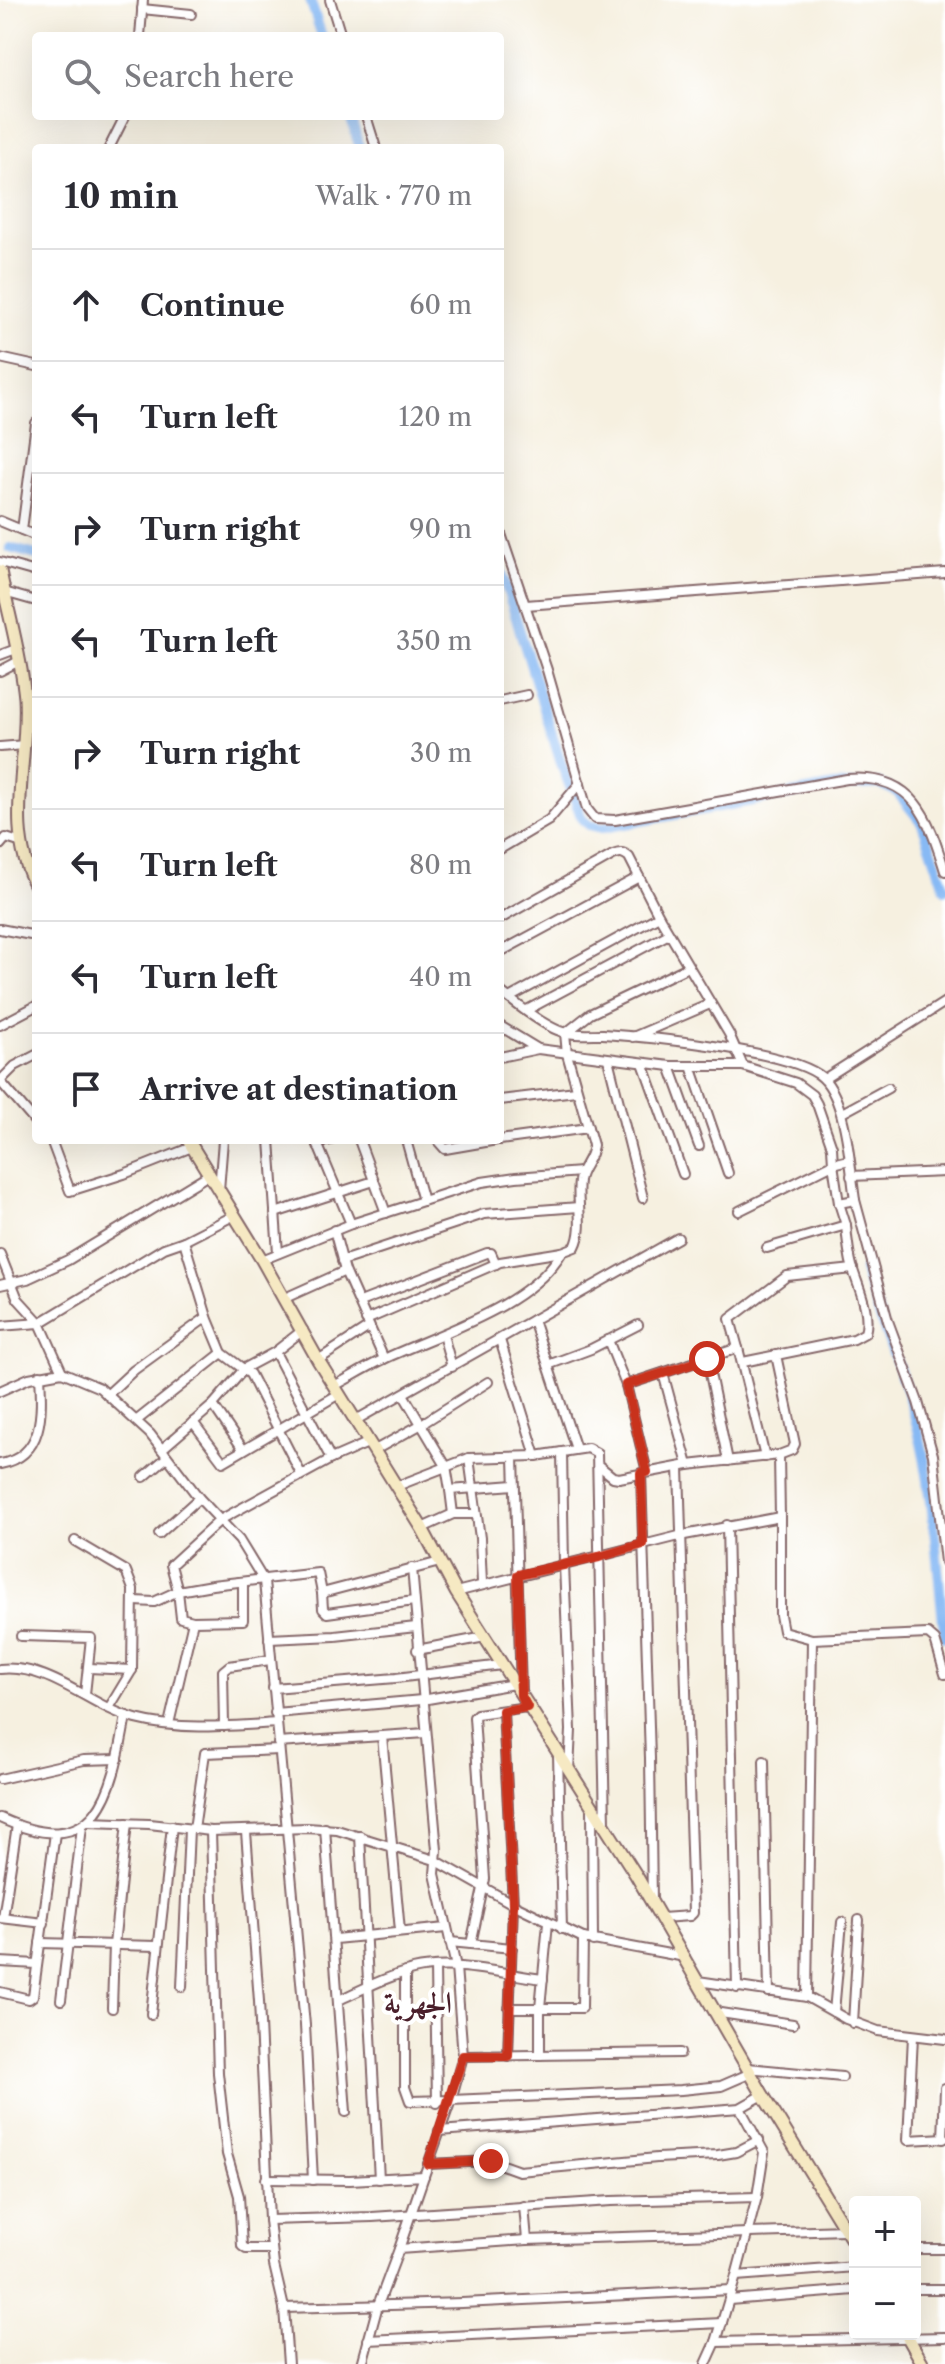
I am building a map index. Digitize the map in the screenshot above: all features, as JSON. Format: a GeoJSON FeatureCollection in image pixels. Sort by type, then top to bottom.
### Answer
{"type":"FeatureCollection","features":[{"type":"Feature","properties":{"kind":"main road"},"geometry":{"type":"LineString","coordinates":[[0,571],[3,599],[30,705],[20,824],[27,868],[32,878]]}},
{"type":"Feature","properties":{"kind":"main road"},"geometry":{"type":"LineString","coordinates":[[190,1144],[422,1528],[456,1592],[652,1901],[714,2012],[849,2236]]}},
{"type":"Feature","properties":{"kind":"main road"},"geometry":{"type":"LineString","coordinates":[[909,2340],[923,2364]]}},
{"type":"Feature","properties":{"kind":"street"},"geometry":{"type":"LineString","coordinates":[[330,0],[340,32]]}},
{"type":"Feature","properties":{"kind":"street"},"geometry":{"type":"LineString","coordinates":[[140,32],[143,5],[191,14]]}},
{"type":"Feature","properties":{"kind":"street"},"geometry":{"type":"LineString","coordinates":[[111,144],[123,120]]}},
{"type":"Feature","properties":{"kind":"street"},"geometry":{"type":"LineString","coordinates":[[367,120],[375,144]]}},
{"type":"Feature","properties":{"kind":"street"},"geometry":{"type":"LineString","coordinates":[[0,358],[32,365]]}},
{"type":"Feature","properties":{"kind":"street"},"geometry":{"type":"LineString","coordinates":[[22,530],[32,484]]}},
{"type":"Feature","properties":{"kind":"street"},"geometry":{"type":"LineString","coordinates":[[0,521],[32,534]]}},
{"type":"Feature","properties":{"kind":"street"},"geometry":{"type":"LineString","coordinates":[[504,542],[590,814],[595,819],[607,821],[847,779],[882,780],[916,802],[931,827],[945,871]]}},
{"type":"Feature","properties":{"kind":"street"},"geometry":{"type":"LineString","coordinates":[[0,562],[32,571]]}},
{"type":"Feature","properties":{"kind":"street"},"geometry":{"type":"LineString","coordinates":[[526,605],[945,573]]}},
{"type":"Feature","properties":{"kind":"street"},"geometry":{"type":"LineString","coordinates":[[3,599],[32,601]]}},
{"type":"Feature","properties":{"kind":"street"},"geometry":{"type":"LineString","coordinates":[[0,655],[18,655]]}},
{"type":"Feature","properties":{"kind":"street"},"geometry":{"type":"LineString","coordinates":[[0,671],[18,655]]}},
{"type":"Feature","properties":{"kind":"street"},"geometry":{"type":"LineString","coordinates":[[504,700],[527,695]]}},
{"type":"Feature","properties":{"kind":"street"},"geometry":{"type":"LineString","coordinates":[[0,747],[25,745]]}},
{"type":"Feature","properties":{"kind":"street"},"geometry":{"type":"LineString","coordinates":[[504,847],[549,820],[580,783]]}},
{"type":"Feature","properties":{"kind":"street"},"geometry":{"type":"LineString","coordinates":[[0,845],[6,838],[22,843]]}},
{"type":"Feature","properties":{"kind":"street"},"geometry":{"type":"LineString","coordinates":[[504,917],[620,852],[629,857],[743,1066]]}},
{"type":"Feature","properties":{"kind":"street"},"geometry":{"type":"LineString","coordinates":[[504,950],[639,877]]}},
{"type":"Feature","properties":{"kind":"street"},"geometry":{"type":"LineString","coordinates":[[509,998],[659,916]]}},
{"type":"Feature","properties":{"kind":"street"},"geometry":{"type":"LineString","coordinates":[[0,929],[32,935]]}},
{"type":"Feature","properties":{"kind":"street"},"geometry":{"type":"LineString","coordinates":[[527,1010],[669,934]]}},
{"type":"Feature","properties":{"kind":"street"},"geometry":{"type":"LineString","coordinates":[[565,1033],[590,1014],[688,967]]}},
{"type":"Feature","properties":{"kind":"street"},"geometry":{"type":"LineString","coordinates":[[504,994],[565,1033],[632,1037],[737,1050],[794,1063],[824,1079],[842,1113],[855,1200],[888,1321],[918,1402],[933,1455],[945,1562]]}},
{"type":"Feature","properties":{"kind":"street"},"geometry":{"type":"LineString","coordinates":[[824,1079],[945,1002]]}},
{"type":"Feature","properties":{"kind":"street"},"geometry":{"type":"LineString","coordinates":[[632,1037],[710,1004]]}},
{"type":"Feature","properties":{"kind":"street"},"geometry":{"type":"LineString","coordinates":[[0,1025],[32,1008]]}},
{"type":"Feature","properties":{"kind":"street"},"geometry":{"type":"LineString","coordinates":[[504,1028],[538,1049],[567,1054],[670,1066],[743,1066],[796,1083],[812,1095],[832,1147],[839,1203],[866,1319],[865,1333],[854,1339],[743,1362]]}},
{"type":"Feature","properties":{"kind":"street"},"geometry":{"type":"LineString","coordinates":[[318,1360],[368,1323],[496,1264],[575,1247],[578,1242],[579,1182],[593,1150],[567,1054],[565,1033]]}},
{"type":"Feature","properties":{"kind":"street"},"geometry":{"type":"LineString","coordinates":[[504,1056],[538,1049]]}},
{"type":"Feature","properties":{"kind":"street"},"geometry":{"type":"LineString","coordinates":[[32,1057],[15,1066],[0,1081],[32,1118]]}},
{"type":"Feature","properties":{"kind":"street"},"geometry":{"type":"LineString","coordinates":[[608,1059],[643,1198]]}},
{"type":"Feature","properties":{"kind":"street"},"geometry":{"type":"LineString","coordinates":[[643,1063],[683,1174]]}},
{"type":"Feature","properties":{"kind":"street"},"geometry":{"type":"LineString","coordinates":[[670,1066],[699,1146]]}},
{"type":"Feature","properties":{"kind":"street"},"geometry":{"type":"LineString","coordinates":[[691,1066],[728,1173]]}},
{"type":"Feature","properties":{"kind":"street"},"geometry":{"type":"LineString","coordinates":[[842,1113],[888,1088]]}},
{"type":"Feature","properties":{"kind":"street"},"geometry":{"type":"LineString","coordinates":[[504,1100],[576,1091]]}},
{"type":"Feature","properties":{"kind":"street"},"geometry":{"type":"LineString","coordinates":[[504,1139],[588,1128]]}},
{"type":"Feature","properties":{"kind":"street"},"geometry":{"type":"LineString","coordinates":[[55,1144],[70,1191],[124,1174],[190,1144]]}},
{"type":"Feature","properties":{"kind":"street"},"geometry":{"type":"LineString","coordinates":[[219,1190],[223,1144]]}},
{"type":"Feature","properties":{"kind":"street"},"geometry":{"type":"LineString","coordinates":[[270,1144],[278,1253]]}},
{"type":"Feature","properties":{"kind":"street"},"geometry":{"type":"LineString","coordinates":[[317,1144],[351,1224]]}},
{"type":"Feature","properties":{"kind":"street"},"geometry":{"type":"LineString","coordinates":[[360,1144],[386,1213]]}},
{"type":"Feature","properties":{"kind":"street"},"geometry":{"type":"LineString","coordinates":[[407,1144],[423,1201]]}},
{"type":"Feature","properties":{"kind":"street"},"geometry":{"type":"LineString","coordinates":[[441,1144],[445,1149],[474,1144]]}},
{"type":"Feature","properties":{"kind":"street"},"geometry":{"type":"LineString","coordinates":[[739,1211],[833,1164],[849,1160]]}},
{"type":"Feature","properties":{"kind":"street"},"geometry":{"type":"LineString","coordinates":[[262,1260],[351,1224],[495,1180],[581,1172]]}},
{"type":"Feature","properties":{"kind":"street"},"geometry":{"type":"LineString","coordinates":[[851,1176],[945,1172]]}},
{"type":"Feature","properties":{"kind":"street"},"geometry":{"type":"LineString","coordinates":[[0,1285],[11,1284],[68,1260],[208,1175]]}},
{"type":"Feature","properties":{"kind":"street"},"geometry":{"type":"LineString","coordinates":[[275,1213],[374,1181]]}},
{"type":"Feature","properties":{"kind":"street"},"geometry":{"type":"LineString","coordinates":[[839,1203],[855,1200]]}},
{"type":"Feature","properties":{"kind":"street"},"geometry":{"type":"LineString","coordinates":[[342,1261],[484,1214],[579,1207]]}},
{"type":"Feature","properties":{"kind":"street"},"geometry":{"type":"LineString","coordinates":[[0,1326],[40,1323],[164,1248],[235,1215]]}},
{"type":"Feature","properties":{"kind":"street"},"geometry":{"type":"LineString","coordinates":[[767,1248],[846,1225]]}},
{"type":"Feature","properties":{"kind":"street"},"geometry":{"type":"LineString","coordinates":[[334,1230],[345,1271],[384,1359]]}},
{"type":"Feature","properties":{"kind":"street"},"geometry":{"type":"LineString","coordinates":[[356,1420],[678,1238]]}},
{"type":"Feature","properties":{"kind":"street"},"geometry":{"type":"LineString","coordinates":[[184,1241],[207,1317],[222,1353],[245,1368],[301,1474]]}},
{"type":"Feature","properties":{"kind":"street"},"geometry":{"type":"LineString","coordinates":[[193,1422],[223,1462],[309,1413],[384,1359],[443,1335],[510,1300],[551,1267],[562,1252]]}},
{"type":"Feature","properties":{"kind":"street"},"geometry":{"type":"LineString","coordinates":[[360,1302],[487,1253],[491,1253],[496,1264]]}},
{"type":"Feature","properties":{"kind":"street"},"geometry":{"type":"LineString","coordinates":[[0,1254],[11,1284],[25,1310],[40,1323],[62,1372]]}},
{"type":"Feature","properties":{"kind":"street"},"geometry":{"type":"LineString","coordinates":[[765,1457],[730,1319],[783,1278],[853,1269]]}},
{"type":"Feature","properties":{"kind":"street"},"geometry":{"type":"LineString","coordinates":[[285,1298],[345,1271]]}},
{"type":"Feature","properties":{"kind":"street"},"geometry":{"type":"LineString","coordinates":[[107,1395],[144,1362],[207,1317]]}},
{"type":"Feature","properties":{"kind":"street"},"geometry":{"type":"LineString","coordinates":[[533,1320],[576,1449]]}},
{"type":"Feature","properties":{"kind":"street"},"geometry":{"type":"LineString","coordinates":[[548,1365],[638,1325]]}},
{"type":"Feature","properties":{"kind":"street"},"geometry":{"type":"LineString","coordinates":[[144,1477],[245,1368],[275,1352],[303,1330]]}},
{"type":"Feature","properties":{"kind":"street"},"geometry":{"type":"LineString","coordinates":[[443,1335],[452,1367]]}},
{"type":"Feature","properties":{"kind":"street"},"geometry":{"type":"LineString","coordinates":[[500,1340],[536,1456]]}},
{"type":"Feature","properties":{"kind":"street"},"geometry":{"type":"LineString","coordinates":[[608,1340],[626,1385],[644,1473],[652,1901]]}},
{"type":"Feature","properties":{"kind":"street"},"geometry":{"type":"LineString","coordinates":[[626,1385],[738,1348]]}},
{"type":"Feature","properties":{"kind":"street"},"geometry":{"type":"LineString","coordinates":[[275,1352],[331,1459]]}},
{"type":"Feature","properties":{"kind":"street"},"geometry":{"type":"LineString","coordinates":[[136,1421],[222,1353]]}},
{"type":"Feature","properties":{"kind":"street"},"geometry":{"type":"LineString","coordinates":[[598,1465],[615,1478],[683,1466],[779,1455],[792,1450],[795,1444],[776,1355]]}},
{"type":"Feature","properties":{"kind":"street"},"geometry":{"type":"LineString","coordinates":[[707,1359],[728,1461]]}},
{"type":"Feature","properties":{"kind":"street"},"geometry":{"type":"LineString","coordinates":[[0,1391],[40,1375],[62,1372],[80,1378],[107,1395],[136,1421],[199,1498],[239,1540],[264,1581],[308,2065],[313,2180]]}},
{"type":"Feature","properties":{"kind":"street"},"geometry":{"type":"LineString","coordinates":[[662,1918],[690,1916],[693,1913],[686,1655],[679,1536],[683,1466],[663,1373]]}},
{"type":"Feature","properties":{"kind":"street"},"geometry":{"type":"LineString","coordinates":[[0,1464],[30,1450],[41,1413],[40,1375]]}},
{"type":"Feature","properties":{"kind":"street"},"geometry":{"type":"LineString","coordinates":[[243,1582],[243,1620],[193,1621],[181,1618],[171,1565],[220,1520],[331,1459],[373,1446],[420,1425],[488,1382]]}},
{"type":"Feature","properties":{"kind":"street"},"geometry":{"type":"LineString","coordinates":[[403,1394],[446,1466],[453,1514]]}},
{"type":"Feature","properties":{"kind":"street"},"geometry":{"type":"LineString","coordinates":[[213,1405],[243,1449]]}},
{"type":"Feature","properties":{"kind":"street"},"geometry":{"type":"LineString","coordinates":[[397,1486],[469,1458],[595,1450],[598,1465],[605,1828]]}},
{"type":"Feature","properties":{"kind":"street"},"geometry":{"type":"LineString","coordinates":[[562,1452],[571,1730],[569,1772]]}},
{"type":"Feature","properties":{"kind":"street"},"geometry":{"type":"LineString","coordinates":[[779,1455],[781,1627],[787,1633],[812,1639],[928,1634],[935,1640],[945,1674]]}},
{"type":"Feature","properties":{"kind":"street"},"geometry":{"type":"LineString","coordinates":[[471,1944],[483,1887],[484,1864],[474,1717],[503,1711],[524,1702],[514,1457]]}},
{"type":"Feature","properties":{"kind":"street"},"geometry":{"type":"LineString","coordinates":[[469,1458],[482,1583]]}},
{"type":"Feature","properties":{"kind":"street"},"geometry":{"type":"LineString","coordinates":[[450,1490],[514,1485]]}},
{"type":"Feature","properties":{"kind":"street"},"geometry":{"type":"LineString","coordinates":[[159,1534],[199,1498]]}},
{"type":"Feature","properties":{"kind":"street"},"geometry":{"type":"LineString","coordinates":[[422,1528],[453,1514],[476,1514]]}},
{"type":"Feature","properties":{"kind":"street"},"geometry":{"type":"LineString","coordinates":[[456,1592],[643,1544],[780,1517]]}},
{"type":"Feature","properties":{"kind":"street"},"geometry":{"type":"LineString","coordinates":[[727,1525],[737,1988]]}},
{"type":"Feature","properties":{"kind":"street"},"geometry":{"type":"LineString","coordinates":[[75,1541],[126,1571],[132,1582],[135,1601],[132,1670],[109,1708]]}},
{"type":"Feature","properties":{"kind":"street"},"geometry":{"type":"LineString","coordinates":[[322,1593],[440,1562]]}},
{"type":"Feature","properties":{"kind":"street"},"geometry":{"type":"LineString","coordinates":[[362,2364],[378,2305],[451,2100],[463,2056],[456,1967],[435,1874],[437,1850],[412,1568]]}},
{"type":"Feature","properties":{"kind":"street"},"geometry":{"type":"LineString","coordinates":[[135,1601],[160,1601],[178,1591],[318,1573],[323,1609],[327,1613],[414,1601]]}},
{"type":"Feature","properties":{"kind":"street"},"geometry":{"type":"LineString","coordinates":[[169,1724],[193,1621]]}},
{"type":"Feature","properties":{"kind":"street"},"geometry":{"type":"LineString","coordinates":[[269,1639],[416,1627]]}},
{"type":"Feature","properties":{"kind":"street"},"geometry":{"type":"LineString","coordinates":[[21,1636],[91,1638],[85,1694]]}},
{"type":"Feature","properties":{"kind":"street"},"geometry":{"type":"LineString","coordinates":[[417,1650],[485,1637]]}},
{"type":"Feature","properties":{"kind":"street"},"geometry":{"type":"LineString","coordinates":[[807,1997],[812,1639]]}},
{"type":"Feature","properties":{"kind":"street"},"geometry":{"type":"LineString","coordinates":[[224,1726],[223,1671],[229,1666],[270,1660]]}},
{"type":"Feature","properties":{"kind":"street"},"geometry":{"type":"LineString","coordinates":[[273,1688],[502,1665]]}},
{"type":"Feature","properties":{"kind":"street"},"geometry":{"type":"LineString","coordinates":[[89,1668],[132,1670]]}},
{"type":"Feature","properties":{"kind":"street"},"geometry":{"type":"LineString","coordinates":[[0,1669],[32,1670],[126,1716],[169,1724],[224,1726],[277,1723]]}},
{"type":"Feature","properties":{"kind":"street"},"geometry":{"type":"LineString","coordinates":[[275,1713],[422,1700],[514,1684]]}},
{"type":"Feature","properties":{"kind":"street"},"geometry":{"type":"LineString","coordinates":[[503,1711],[513,1904],[508,2056]]}},
{"type":"Feature","properties":{"kind":"street"},"geometry":{"type":"LineString","coordinates":[[61,2000],[85,1824],[107,1793],[118,1759],[126,1716]]}},
{"type":"Feature","properties":{"kind":"street"},"geometry":{"type":"LineString","coordinates":[[182,1987],[191,1829],[205,1753],[426,1733]]}},
{"type":"Feature","properties":{"kind":"street"},"geometry":{"type":"LineString","coordinates":[[382,1736],[400,1931]]}},
{"type":"Feature","properties":{"kind":"street"},"geometry":{"type":"LineString","coordinates":[[558,1754],[562,1929]]}},
{"type":"Feature","properties":{"kind":"street"},"geometry":{"type":"LineString","coordinates":[[0,1779],[84,1760],[118,1759]]}},
{"type":"Feature","properties":{"kind":"street"},"geometry":{"type":"LineString","coordinates":[[764,1761],[769,1992]]}},
{"type":"Feature","properties":{"kind":"street"},"geometry":{"type":"LineString","coordinates":[[509,2008],[582,2008],[588,1940],[592,1808]]}},
{"type":"Feature","properties":{"kind":"street"},"geometry":{"type":"LineString","coordinates":[[0,1818],[55,1833],[85,1824],[127,1823],[246,1832],[325,1828],[435,1860],[548,1923],[588,1940],[685,1957]]}},
{"type":"Feature","properties":{"kind":"street"},"geometry":{"type":"LineString","coordinates":[[112,2008],[114,1945],[127,1823]]}},
{"type":"Feature","properties":{"kind":"street"},"geometry":{"type":"LineString","coordinates":[[17,1825],[2,1918],[44,1923]]}},
{"type":"Feature","properties":{"kind":"street"},"geometry":{"type":"LineString","coordinates":[[151,2014],[172,1826]]}},
{"type":"Feature","properties":{"kind":"street"},"geometry":{"type":"LineString","coordinates":[[325,1828],[346,2112]]}},
{"type":"Feature","properties":{"kind":"street"},"geometry":{"type":"LineString","coordinates":[[211,1831],[218,2073],[225,2141],[239,2196],[242,2246],[249,2250],[272,2249]]}},
{"type":"Feature","properties":{"kind":"street"},"geometry":{"type":"LineString","coordinates":[[246,1832],[259,2001],[269,2220],[284,2308],[288,2364]]}},
{"type":"Feature","properties":{"kind":"street"},"geometry":{"type":"LineString","coordinates":[[0,1992],[31,1998],[55,1833]]}},
{"type":"Feature","properties":{"kind":"street"},"geometry":{"type":"LineString","coordinates":[[360,1836],[379,2179]]}},
{"type":"Feature","properties":{"kind":"street"},"geometry":{"type":"LineString","coordinates":[[0,1860],[12,1860]]}},
{"type":"Feature","properties":{"kind":"street"},"geometry":{"type":"LineString","coordinates":[[853,2023],[859,1920]]}},
{"type":"Feature","properties":{"kind":"street"},"geometry":{"type":"LineString","coordinates":[[834,2012],[842,1922]]}},
{"type":"Feature","properties":{"kind":"street"},"geometry":{"type":"LineString","coordinates":[[540,2055],[540,2008],[548,1923]]}},
{"type":"Feature","properties":{"kind":"street"},"geometry":{"type":"LineString","coordinates":[[335,1939],[446,1928]]}},
{"type":"Feature","properties":{"kind":"street"},"geometry":{"type":"LineString","coordinates":[[450,1942],[512,1948]]}},
{"type":"Feature","properties":{"kind":"street"},"geometry":{"type":"LineString","coordinates":[[40,1943],[157,1946]]}},
{"type":"Feature","properties":{"kind":"street"},"geometry":{"type":"LineString","coordinates":[[0,1962],[37,1964]]}},
{"type":"Feature","properties":{"kind":"street"},"geometry":{"type":"LineString","coordinates":[[339,2000],[405,1972],[435,1967],[543,1979]]}},
{"type":"Feature","properties":{"kind":"street"},"geometry":{"type":"LineString","coordinates":[[435,1967],[437,2103]]}},
{"type":"Feature","properties":{"kind":"street"},"geometry":{"type":"LineString","coordinates":[[405,1972],[405,2093],[415,2103],[681,2090],[728,2084],[750,2070],[842,2077]]}},
{"type":"Feature","properties":{"kind":"street"},"geometry":{"type":"LineString","coordinates":[[698,1981],[807,1997],[853,2023],[878,2031],[945,2039]]}},
{"type":"Feature","properties":{"kind":"street"},"geometry":{"type":"LineString","coordinates":[[714,2012],[793,2024]]}},
{"type":"Feature","properties":{"kind":"street"},"geometry":{"type":"LineString","coordinates":[[913,2036],[908,2140],[944,2139],[945,2088]]}},
{"type":"Feature","properties":{"kind":"street"},"geometry":{"type":"LineString","coordinates":[[463,2056],[680,2053]]}},
{"type":"Feature","properties":{"kind":"street"},"geometry":{"type":"LineString","coordinates":[[439,2131],[740,2108],[763,2095]]}},
{"type":"Feature","properties":{"kind":"street"},"geometry":{"type":"LineString","coordinates":[[706,2364],[716,2342],[748,2235],[765,2160],[759,2140],[740,2108]]}},
{"type":"Feature","properties":{"kind":"street"},"geometry":{"type":"LineString","coordinates":[[428,2164],[491,2161],[519,2171],[718,2155],[736,2152],[759,2140]]}},
{"type":"Feature","properties":{"kind":"street"},"geometry":{"type":"LineString","coordinates":[[266,2179],[424,2176]]}},
{"type":"Feature","properties":{"kind":"street"},"geometry":{"type":"LineString","coordinates":[[269,2220],[757,2197]]}},
{"type":"Feature","properties":{"kind":"street"},"geometry":{"type":"LineString","coordinates":[[524,2206],[527,2240]]}},
{"type":"Feature","properties":{"kind":"street"},"geometry":{"type":"LineString","coordinates":[[399,2249],[527,2240],[845,2230]]}},
{"type":"Feature","properties":{"kind":"street"},"geometry":{"type":"LineString","coordinates":[[921,2249],[945,2249]]}},
{"type":"Feature","properties":{"kind":"street"},"geometry":{"type":"LineString","coordinates":[[736,2276],[849,2267]]}},
{"type":"Feature","properties":{"kind":"street"},"geometry":{"type":"LineString","coordinates":[[921,2289],[945,2289]]}},
{"type":"Feature","properties":{"kind":"street"},"geometry":{"type":"LineString","coordinates":[[284,2308],[731,2290]]}},
{"type":"Feature","properties":{"kind":"street"},"geometry":{"type":"LineString","coordinates":[[729,2300],[849,2290]]}},
{"type":"Feature","properties":{"kind":"street"},"geometry":{"type":"LineString","coordinates":[[368,2340],[722,2323]]}},
{"type":"Feature","properties":{"kind":"street"},"geometry":{"type":"LineString","coordinates":[[921,2336],[945,2337]]}},
{"type":"Feature","properties":{"kind":"street"},"geometry":{"type":"LineString","coordinates":[[716,2342],[849,2340]]}},
{"type":"Feature","properties":{"kind":"waterway"},"geometry":{"type":"LineString","coordinates":[[310,0],[321,32]]}},
{"type":"Feature","properties":{"kind":"waterway"},"geometry":{"type":"LineString","coordinates":[[351,120],[359,144]]}},
{"type":"Feature","properties":{"kind":"waterway"},"geometry":{"type":"LineString","coordinates":[[10,548],[32,554]]}},
{"type":"Feature","properties":{"kind":"waterway"},"geometry":{"type":"LineString","coordinates":[[504,580],[561,763],[582,819],[589,825],[602,828],[835,786],[880,784],[897,792],[922,823],[945,889]]}},
{"type":"Feature","properties":{"kind":"waterway"},"geometry":{"type":"LineString","coordinates":[[864,1270],[912,1406],[923,1452],[945,1637]]}},
{"type":"Feature","properties":{"kind":"district","name":"الجهرية"},"geometry":{"type":"Point","coordinates":[418,2002]}},
{"type":"Feature","properties":{"kind":"route"},"geometry":{"type":"LineString","coordinates":[[491,2161],[428,2164],[463,2056],[508,2056],[513,1904],[503,1711],[527,1707],[521,1696],[518,1575],[643,1544],[641,1473],[647,1472],[626,1385],[707,1359]]}}]}
